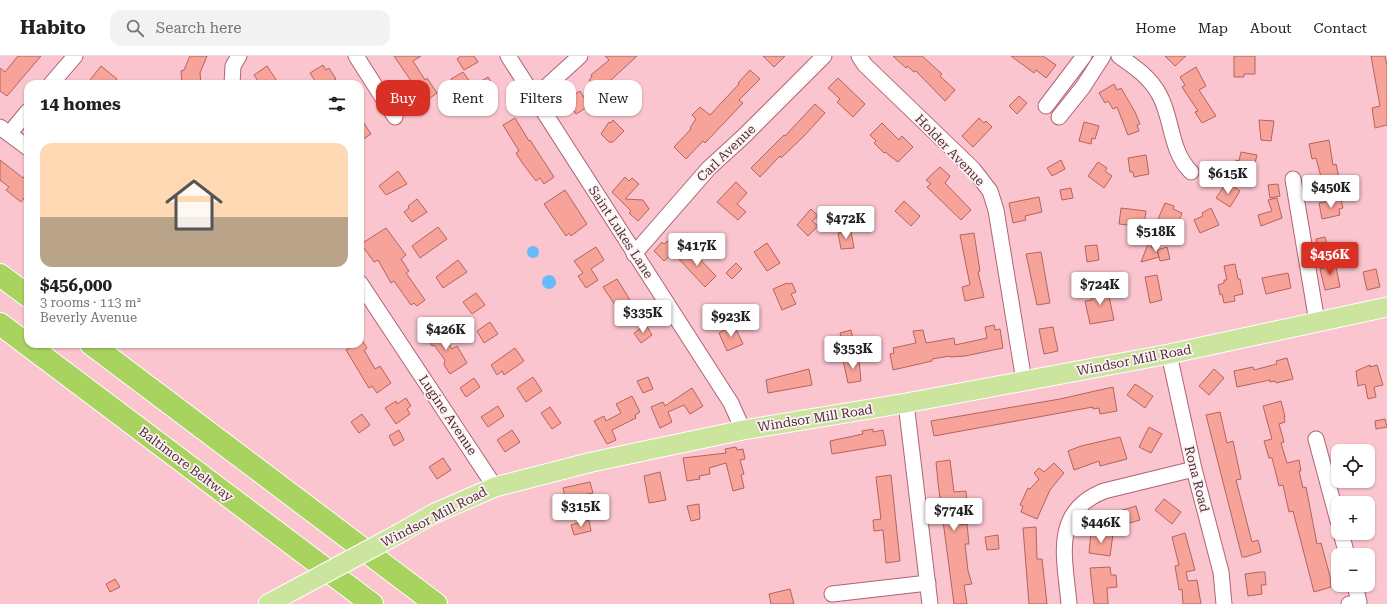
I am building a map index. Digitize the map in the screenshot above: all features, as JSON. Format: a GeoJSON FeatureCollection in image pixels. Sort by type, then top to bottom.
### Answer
{"type":"FeatureCollection","features":[{"type":"Feature","properties":{"kind":"highway"},"geometry":{"type":"LineString","coordinates":[[0,275],[24,293]]}},
{"type":"Feature","properties":{"kind":"highway","name":"Baltimore Beltway"},"geometry":{"type":"LineString","coordinates":[[0,324],[24,342]]}},
{"type":"Feature","properties":{"kind":"highway","name":"Baltimore Beltway"},"geometry":{"type":"LineString","coordinates":[[32,348],[372,604]]}},
{"type":"Feature","properties":{"kind":"highway"},"geometry":{"type":"LineString","coordinates":[[96,348],[436,604]]}},
{"type":"Feature","properties":{"kind":"main road","name":"Windsor Mill Road"},"geometry":{"type":"LineString","coordinates":[[268,604],[434,514],[495,487],[592,462],[743,430],[906,403],[1169,354],[1387,308]]}},
{"type":"Feature","properties":{"kind":"street"},"geometry":{"type":"LineString","coordinates":[[54,80],[75,56]]}},
{"type":"Feature","properties":{"kind":"street"},"geometry":{"type":"LineString","coordinates":[[232,80],[233,66],[239,56]]}},
{"type":"Feature","properties":{"kind":"street"},"geometry":{"type":"LineString","coordinates":[[356,56],[395,117]]}},
{"type":"Feature","properties":{"kind":"street","name":"Saint Lukes Lane"},"geometry":{"type":"LineString","coordinates":[[508,56],[523,80]]}},
{"type":"Feature","properties":{"kind":"street"},"geometry":{"type":"LineString","coordinates":[[553,80],[580,56]]}},
{"type":"Feature","properties":{"kind":"street","name":"Carl Avenue"},"geometry":{"type":"LineString","coordinates":[[634,254],[709,168],[744,136],[824,56]]}},
{"type":"Feature","properties":{"kind":"street","name":"Holder Avenue"},"geometry":{"type":"LineString","coordinates":[[859,56],[865,65],[973,169],[990,191],[996,210],[1024,381]]}},
{"type":"Feature","properties":{"kind":"street"},"geometry":{"type":"LineString","coordinates":[[1046,106],[1084,56]]}},
{"type":"Feature","properties":{"kind":"street"},"geometry":{"type":"LineString","coordinates":[[1059,117],[1083,87],[1103,56]]}},
{"type":"Feature","properties":{"kind":"street"},"geometry":{"type":"LineString","coordinates":[[1119,56],[1132,65],[1153,85],[1161,97],[1177,152],[1183,164],[1191,172]]}},
{"type":"Feature","properties":{"kind":"street"},"geometry":{"type":"LineString","coordinates":[[24,115],[5,130],[24,145]]}},
{"type":"Feature","properties":{"kind":"street","name":"Saint Lukes Lane"},"geometry":{"type":"LineString","coordinates":[[546,116],[727,398],[743,430]]}},
{"type":"Feature","properties":{"kind":"street"},"geometry":{"type":"LineString","coordinates":[[1293,179],[1317,322]]}},
{"type":"Feature","properties":{"kind":"street","name":"Lugine Avenue"},"geometry":{"type":"LineString","coordinates":[[364,290],[495,487]]}},
{"type":"Feature","properties":{"kind":"street","name":"Rona Road"},"geometry":{"type":"LineString","coordinates":[[1169,354],[1194,469],[1221,572],[1224,604]]}},
{"type":"Feature","properties":{"kind":"street"},"geometry":{"type":"LineString","coordinates":[[906,403],[930,604]]}},
{"type":"Feature","properties":{"kind":"street"},"geometry":{"type":"LineString","coordinates":[[1316,439],[1331,496]]}},
{"type":"Feature","properties":{"kind":"street"},"geometry":{"type":"LineString","coordinates":[[1069,604],[1064,547],[1065,531],[1074,511],[1092,496],[1104,491],[1194,469]]}},
{"type":"Feature","properties":{"kind":"street"},"geometry":{"type":"LineString","coordinates":[[832,594],[928,583]]}},
{"type":"Feature","properties":{"kind":"street"},"geometry":{"type":"LineString","coordinates":[[1354,603],[1355,592]]}},
{"type":"Feature","properties":{"kind":"water"},"geometry":{"type":"Polygon","coordinates":[[[533,246],[537,248],[539,252],[537,256],[533,258],[529,256],[527,252],[529,248],[533,246]]]}},
{"type":"Feature","properties":{"kind":"water"},"geometry":{"type":"Polygon","coordinates":[[[549,275],[554,277],[556,282],[554,287],[549,289],[544,287],[542,282],[544,277],[549,275]]]}},
{"type":"Feature","properties":{"kind":"building"},"geometry":{"type":"Polygon","coordinates":[[[18,56],[41,56],[7,96],[0,91],[0,68],[5,72],[18,56]]]}},
{"type":"Feature","properties":{"kind":"building"},"geometry":{"type":"Polygon","coordinates":[[[190,56],[207,56],[200,73],[201,80],[182,80],[181,71],[184,70],[190,56]]]}},
{"type":"Feature","properties":{"kind":"building"},"geometry":{"type":"Polygon","coordinates":[[[394,56],[421,56],[413,61],[425,80],[410,80],[394,56]]]}},
{"type":"Feature","properties":{"kind":"building"},"geometry":{"type":"Polygon","coordinates":[[[461,56],[474,56],[478,62],[464,70],[457,59],[461,56]]]}},
{"type":"Feature","properties":{"kind":"building"},"geometry":{"type":"Polygon","coordinates":[[[605,56],[637,56],[611,80],[589,80],[592,77],[591,75],[609,60],[605,56]]]}},
{"type":"Feature","properties":{"kind":"building"},"geometry":{"type":"Polygon","coordinates":[[[763,56],[785,56],[774,67],[763,56]]]}},
{"type":"Feature","properties":{"kind":"building"},"geometry":{"type":"Polygon","coordinates":[[[893,56],[922,56],[942,74],[940,76],[955,90],[945,101],[916,71],[914,72],[907,66],[906,68],[893,56]]]}},
{"type":"Feature","properties":{"kind":"building"},"geometry":{"type":"Polygon","coordinates":[[[1011,56],[1043,56],[1056,65],[1046,78],[1036,70],[1034,73],[1011,56]]]}},
{"type":"Feature","properties":{"kind":"building"},"geometry":{"type":"Polygon","coordinates":[[[1165,56],[1186,56],[1175,66],[1165,56]]]}},
{"type":"Feature","properties":{"kind":"building"},"geometry":{"type":"Polygon","coordinates":[[[1234,56],[1255,56],[1255,74],[1244,74],[1244,77],[1234,77],[1234,56]]]}},
{"type":"Feature","properties":{"kind":"building"},"geometry":{"type":"Polygon","coordinates":[[[1371,56],[1385,56],[1387,66],[1387,125],[1375,128],[1372,108],[1380,106],[1371,56]]]}},
{"type":"Feature","properties":{"kind":"building"},"geometry":{"type":"Polygon","coordinates":[[[323,65],[326,70],[329,68],[336,79],[314,80],[310,73],[323,65]]]}},
{"type":"Feature","properties":{"kind":"building"},"geometry":{"type":"Polygon","coordinates":[[[101,66],[117,79],[116,80],[90,80],[101,66]]]}},
{"type":"Feature","properties":{"kind":"building"},"geometry":{"type":"Polygon","coordinates":[[[267,66],[276,80],[257,80],[254,75],[267,66]]]}},
{"type":"Feature","properties":{"kind":"building"},"geometry":{"type":"Polygon","coordinates":[[[1196,67],[1206,86],[1199,90],[1216,116],[1202,123],[1195,112],[1198,111],[1182,87],[1185,85],[1180,77],[1196,67]]]}},
{"type":"Feature","properties":{"kind":"building"},"geometry":{"type":"Polygon","coordinates":[[[750,70],[760,79],[739,100],[743,103],[705,143],[703,141],[686,159],[674,147],[691,129],[690,128],[696,119],[692,115],[700,107],[710,115],[750,70]]]}},
{"type":"Feature","properties":{"kind":"building"},"geometry":{"type":"Polygon","coordinates":[[[463,72],[469,80],[452,80],[463,72]]]}},
{"type":"Feature","properties":{"kind":"building"},"geometry":{"type":"Polygon","coordinates":[[[488,77],[490,80],[483,80],[488,77]]]}},
{"type":"Feature","properties":{"kind":"building"},"geometry":{"type":"Polygon","coordinates":[[[838,78],[865,104],[853,117],[837,102],[840,99],[828,88],[838,78]]]}},
{"type":"Feature","properties":{"kind":"building"},"geometry":{"type":"Polygon","coordinates":[[[430,82],[437,93],[430,98],[430,82]]]}},
{"type":"Feature","properties":{"kind":"building"},"geometry":{"type":"Polygon","coordinates":[[[1114,84],[1117,90],[1121,88],[1135,112],[1140,124],[1137,125],[1139,131],[1128,135],[1117,107],[1113,109],[1108,101],[1105,103],[1099,93],[1114,84]]]}},
{"type":"Feature","properties":{"kind":"building"},"geometry":{"type":"Polygon","coordinates":[[[580,91],[584,98],[584,109],[576,114],[576,94],[580,91]]]}},
{"type":"Feature","properties":{"kind":"building"},"geometry":{"type":"Polygon","coordinates":[[[1019,96],[1027,103],[1017,114],[1009,106],[1019,96]]]}},
{"type":"Feature","properties":{"kind":"building"},"geometry":{"type":"Polygon","coordinates":[[[815,104],[825,113],[804,136],[781,158],[780,156],[760,177],[751,168],[784,135],[785,136],[815,104]]]}},
{"type":"Feature","properties":{"kind":"building"},"geometry":{"type":"Polygon","coordinates":[[[515,118],[554,177],[544,184],[540,178],[536,181],[523,164],[516,153],[519,151],[503,125],[515,118]]]}},
{"type":"Feature","properties":{"kind":"building"},"geometry":{"type":"Polygon","coordinates":[[[979,118],[984,123],[986,121],[992,127],[973,147],[962,136],[979,118]]]}},
{"type":"Feature","properties":{"kind":"building"},"geometry":{"type":"Polygon","coordinates":[[[613,120],[624,131],[613,142],[609,142],[601,134],[609,122],[611,123],[613,120]]]}},
{"type":"Feature","properties":{"kind":"building"},"geometry":{"type":"Polygon","coordinates":[[[1259,120],[1274,121],[1271,141],[1261,140],[1259,120]]]}},
{"type":"Feature","properties":{"kind":"building"},"geometry":{"type":"Polygon","coordinates":[[[1084,122],[1099,126],[1095,139],[1092,138],[1091,144],[1079,141],[1084,122]]]}},
{"type":"Feature","properties":{"kind":"building"},"geometry":{"type":"Polygon","coordinates":[[[364,123],[371,134],[364,138],[364,123]]]}},
{"type":"Feature","properties":{"kind":"building"},"geometry":{"type":"Polygon","coordinates":[[[882,123],[899,140],[902,136],[913,147],[898,162],[885,152],[884,153],[874,143],[876,141],[870,135],[882,123]]]}},
{"type":"Feature","properties":{"kind":"building"},"geometry":{"type":"Polygon","coordinates":[[[1329,140],[1333,165],[1336,164],[1339,178],[1322,181],[1316,158],[1312,159],[1309,144],[1329,140]]]}},
{"type":"Feature","properties":{"kind":"building"},"geometry":{"type":"Polygon","coordinates":[[[1241,152],[1257,155],[1252,175],[1234,170],[1236,160],[1239,161],[1241,152]]]}},
{"type":"Feature","properties":{"kind":"building"},"geometry":{"type":"Polygon","coordinates":[[[1146,155],[1149,174],[1134,177],[1133,172],[1130,172],[1128,158],[1146,155]]]}},
{"type":"Feature","properties":{"kind":"building"},"geometry":{"type":"Polygon","coordinates":[[[0,160],[23,178],[24,177],[24,198],[21,202],[6,190],[9,187],[0,180],[0,160]]]}},
{"type":"Feature","properties":{"kind":"building"},"geometry":{"type":"Polygon","coordinates":[[[1061,160],[1065,169],[1052,176],[1047,168],[1061,160]]]}},
{"type":"Feature","properties":{"kind":"building"},"geometry":{"type":"Polygon","coordinates":[[[1098,162],[1107,168],[1105,171],[1112,176],[1104,188],[1088,176],[1098,162]]]}},
{"type":"Feature","properties":{"kind":"building"},"geometry":{"type":"Polygon","coordinates":[[[940,167],[950,176],[945,183],[971,210],[961,220],[927,187],[931,184],[926,180],[940,167]]]}},
{"type":"Feature","properties":{"kind":"building"},"geometry":{"type":"Polygon","coordinates":[[[398,171],[407,184],[386,195],[379,186],[398,171]]]}},
{"type":"Feature","properties":{"kind":"building"},"geometry":{"type":"Polygon","coordinates":[[[625,177],[629,181],[632,178],[639,184],[625,199],[643,200],[649,209],[638,221],[629,213],[631,211],[612,192],[625,177]]]}},
{"type":"Feature","properties":{"kind":"building"},"geometry":{"type":"Polygon","coordinates":[[[736,182],[747,193],[737,204],[746,212],[738,220],[717,202],[736,182]]]}},
{"type":"Feature","properties":{"kind":"building"},"geometry":{"type":"Polygon","coordinates":[[[1227,182],[1240,191],[1230,207],[1216,198],[1227,182]]]}},
{"type":"Feature","properties":{"kind":"building"},"geometry":{"type":"Polygon","coordinates":[[[1278,184],[1280,196],[1270,198],[1268,185],[1278,184]]]}},
{"type":"Feature","properties":{"kind":"building"},"geometry":{"type":"Polygon","coordinates":[[[1071,188],[1073,198],[1062,200],[1060,190],[1071,188]]]}},
{"type":"Feature","properties":{"kind":"building"},"geometry":{"type":"Polygon","coordinates":[[[565,190],[587,224],[571,236],[569,233],[566,236],[544,204],[565,190]]]}},
{"type":"Feature","properties":{"kind":"building"},"geometry":{"type":"Polygon","coordinates":[[[1039,197],[1042,212],[1025,216],[1026,220],[1013,223],[1009,203],[1039,197]]]}},
{"type":"Feature","properties":{"kind":"building"},"geometry":{"type":"Polygon","coordinates":[[[1277,198],[1282,218],[1261,226],[1258,215],[1272,211],[1268,200],[1277,198]]]}},
{"type":"Feature","properties":{"kind":"building"},"geometry":{"type":"Polygon","coordinates":[[[417,199],[427,212],[412,222],[404,212],[409,208],[408,206],[417,199]]]}},
{"type":"Feature","properties":{"kind":"building"},"geometry":{"type":"Polygon","coordinates":[[[1341,199],[1343,208],[1339,209],[1340,215],[1322,219],[1319,203],[1341,199]]]}},
{"type":"Feature","properties":{"kind":"building"},"geometry":{"type":"Polygon","coordinates":[[[904,201],[920,216],[911,226],[895,211],[904,201]]]}},
{"type":"Feature","properties":{"kind":"building"},"geometry":{"type":"Polygon","coordinates":[[[1165,203],[1174,206],[1173,209],[1182,213],[1177,226],[1158,219],[1165,203]]]}},
{"type":"Feature","properties":{"kind":"building"},"geometry":{"type":"Polygon","coordinates":[[[1121,208],[1146,211],[1144,224],[1138,223],[1138,226],[1119,224],[1121,208]]]}},
{"type":"Feature","properties":{"kind":"building"},"geometry":{"type":"Polygon","coordinates":[[[1211,208],[1219,225],[1200,233],[1194,220],[1203,216],[1202,213],[1211,208]]]}},
{"type":"Feature","properties":{"kind":"building"},"geometry":{"type":"Polygon","coordinates":[[[811,209],[818,216],[812,221],[818,226],[808,236],[797,225],[811,209]]]}},
{"type":"Feature","properties":{"kind":"building"},"geometry":{"type":"Polygon","coordinates":[[[438,227],[447,239],[420,258],[412,246],[438,227]]]}},
{"type":"Feature","properties":{"kind":"building"},"geometry":{"type":"Polygon","coordinates":[[[386,228],[406,255],[401,259],[409,271],[406,273],[425,300],[417,306],[414,303],[411,305],[394,281],[391,283],[378,260],[374,262],[364,248],[364,242],[386,228]]]}},
{"type":"Feature","properties":{"kind":"building"},"geometry":{"type":"Polygon","coordinates":[[[851,232],[854,248],[841,249],[838,233],[851,232]]]}},
{"type":"Feature","properties":{"kind":"building"},"geometry":{"type":"Polygon","coordinates":[[[974,233],[980,271],[978,272],[984,297],[965,301],[962,287],[970,285],[960,235],[974,233]]]}},
{"type":"Feature","properties":{"kind":"building"},"geometry":{"type":"Polygon","coordinates":[[[1325,237],[1328,247],[1318,250],[1316,239],[1325,237]]]}},
{"type":"Feature","properties":{"kind":"building"},"geometry":{"type":"Polygon","coordinates":[[[1150,239],[1152,248],[1156,247],[1159,257],[1141,262],[1150,239]]]}},
{"type":"Feature","properties":{"kind":"building"},"geometry":{"type":"Polygon","coordinates":[[[668,241],[678,249],[664,261],[654,251],[662,242],[664,244],[668,241]]]}},
{"type":"Feature","properties":{"kind":"building"},"geometry":{"type":"Polygon","coordinates":[[[767,243],[780,263],[767,271],[754,252],[767,243]]]}},
{"type":"Feature","properties":{"kind":"building"},"geometry":{"type":"Polygon","coordinates":[[[1097,245],[1099,260],[1087,262],[1085,246],[1097,245]]]}},
{"type":"Feature","properties":{"kind":"building"},"geometry":{"type":"Polygon","coordinates":[[[596,247],[604,260],[591,269],[598,280],[586,288],[578,276],[583,273],[574,261],[596,247]]]}},
{"type":"Feature","properties":{"kind":"building"},"geometry":{"type":"Polygon","coordinates":[[[1167,247],[1170,259],[1160,261],[1157,250],[1167,247]]]}},
{"type":"Feature","properties":{"kind":"building"},"geometry":{"type":"Polygon","coordinates":[[[689,248],[716,276],[705,287],[678,258],[689,248]]]}},
{"type":"Feature","properties":{"kind":"building"},"geometry":{"type":"Polygon","coordinates":[[[1041,252],[1050,303],[1037,305],[1026,254],[1041,252]]]}},
{"type":"Feature","properties":{"kind":"building"},"geometry":{"type":"Polygon","coordinates":[[[458,260],[467,272],[443,288],[436,277],[458,260]]]}},
{"type":"Feature","properties":{"kind":"building"},"geometry":{"type":"Polygon","coordinates":[[[1335,262],[1340,287],[1325,290],[1320,269],[1324,268],[1323,265],[1335,262]]]}},
{"type":"Feature","properties":{"kind":"building"},"geometry":{"type":"Polygon","coordinates":[[[736,263],[742,269],[732,279],[726,273],[736,263]]]}},
{"type":"Feature","properties":{"kind":"building"},"geometry":{"type":"Polygon","coordinates":[[[1235,264],[1243,294],[1234,296],[1235,301],[1224,303],[1222,294],[1220,295],[1218,285],[1224,283],[1224,280],[1227,280],[1224,266],[1235,264]]]}},
{"type":"Feature","properties":{"kind":"building"},"geometry":{"type":"Polygon","coordinates":[[[1376,269],[1380,287],[1367,290],[1363,272],[1376,269]]]}},
{"type":"Feature","properties":{"kind":"building"},"geometry":{"type":"Polygon","coordinates":[[[1288,273],[1291,288],[1266,294],[1262,278],[1288,273]]]}},
{"type":"Feature","properties":{"kind":"building"},"geometry":{"type":"Polygon","coordinates":[[[1157,275],[1162,300],[1150,303],[1145,277],[1157,275]]]}},
{"type":"Feature","properties":{"kind":"building"},"geometry":{"type":"Polygon","coordinates":[[[617,279],[630,300],[617,308],[603,287],[617,279]]]}},
{"type":"Feature","properties":{"kind":"building"},"geometry":{"type":"Polygon","coordinates":[[[787,283],[792,283],[796,292],[791,294],[796,304],[782,310],[773,289],[787,283]]]}},
{"type":"Feature","properties":{"kind":"building"},"geometry":{"type":"Polygon","coordinates":[[[1103,286],[1107,287],[1114,320],[1090,324],[1085,301],[1092,300],[1091,293],[1095,292],[1094,288],[1103,286]]]}},
{"type":"Feature","properties":{"kind":"building"},"geometry":{"type":"Polygon","coordinates":[[[476,293],[485,305],[472,314],[463,302],[476,293]]]}},
{"type":"Feature","properties":{"kind":"building"},"geometry":{"type":"Polygon","coordinates":[[[490,322],[498,334],[484,343],[477,331],[490,322]]]}},
{"type":"Feature","properties":{"kind":"building"},"geometry":{"type":"Polygon","coordinates":[[[646,325],[652,335],[641,343],[634,333],[646,325]]]}},
{"type":"Feature","properties":{"kind":"building"},"geometry":{"type":"Polygon","coordinates":[[[734,325],[743,344],[727,351],[719,333],[734,325]]]}},
{"type":"Feature","properties":{"kind":"building"},"geometry":{"type":"Polygon","coordinates":[[[994,325],[995,330],[1000,329],[1003,348],[965,356],[950,356],[932,359],[932,361],[893,370],[890,354],[894,353],[893,348],[916,343],[913,331],[923,330],[926,343],[954,338],[955,345],[987,338],[985,327],[994,325]]]}},
{"type":"Feature","properties":{"kind":"building"},"geometry":{"type":"Polygon","coordinates":[[[436,326],[452,349],[457,346],[467,363],[450,374],[444,365],[445,360],[434,345],[432,346],[424,334],[436,326]]]}},
{"type":"Feature","properties":{"kind":"building"},"geometry":{"type":"Polygon","coordinates":[[[1053,327],[1058,351],[1044,354],[1039,329],[1053,327]]]}},
{"type":"Feature","properties":{"kind":"building"},"geometry":{"type":"Polygon","coordinates":[[[851,330],[853,339],[842,341],[840,333],[851,330]]]}},
{"type":"Feature","properties":{"kind":"building"},"geometry":{"type":"Polygon","coordinates":[[[364,343],[367,348],[364,350],[375,369],[380,366],[391,383],[377,393],[372,386],[369,388],[346,350],[349,348],[364,348],[364,343]]]}},
{"type":"Feature","properties":{"kind":"building"},"geometry":{"type":"Polygon","coordinates":[[[515,348],[524,361],[504,375],[502,371],[497,375],[491,365],[515,348]]]}},
{"type":"Feature","properties":{"kind":"building"},"geometry":{"type":"Polygon","coordinates":[[[857,358],[859,360],[861,381],[848,383],[843,360],[857,358]]]}},
{"type":"Feature","properties":{"kind":"building"},"geometry":{"type":"Polygon","coordinates":[[[1287,358],[1293,379],[1276,383],[1275,381],[1270,382],[1270,380],[1237,387],[1234,371],[1253,367],[1254,370],[1277,364],[1276,361],[1287,358]]]}},
{"type":"Feature","properties":{"kind":"building"},"geometry":{"type":"Polygon","coordinates":[[[1370,365],[1370,367],[1377,365],[1383,385],[1374,387],[1376,397],[1368,399],[1365,384],[1358,386],[1356,371],[1370,365]]]}},
{"type":"Feature","properties":{"kind":"building"},"geometry":{"type":"Polygon","coordinates":[[[809,369],[812,385],[768,393],[766,380],[809,369]]]}},
{"type":"Feature","properties":{"kind":"building"},"geometry":{"type":"Polygon","coordinates":[[[1214,369],[1224,378],[1209,395],[1199,386],[1214,369]]]}},
{"type":"Feature","properties":{"kind":"building"},"geometry":{"type":"Polygon","coordinates":[[[533,377],[542,391],[526,402],[517,388],[533,377]]]}},
{"type":"Feature","properties":{"kind":"building"},"geometry":{"type":"Polygon","coordinates":[[[648,377],[653,389],[643,393],[637,381],[648,377]]]}},
{"type":"Feature","properties":{"kind":"building"},"geometry":{"type":"Polygon","coordinates":[[[474,378],[480,387],[466,397],[460,388],[474,378]]]}},
{"type":"Feature","properties":{"kind":"building"},"geometry":{"type":"Polygon","coordinates":[[[1135,384],[1153,396],[1145,408],[1127,395],[1135,384]]]}},
{"type":"Feature","properties":{"kind":"building"},"geometry":{"type":"Polygon","coordinates":[[[1113,387],[1117,411],[1100,414],[1099,408],[1093,409],[1093,407],[934,436],[931,421],[1060,399],[1113,387]]]}},
{"type":"Feature","properties":{"kind":"building"},"geometry":{"type":"Polygon","coordinates":[[[692,388],[703,406],[690,414],[684,405],[668,412],[672,422],[660,428],[651,407],[663,402],[665,406],[692,388]]]}},
{"type":"Feature","properties":{"kind":"building"},"geometry":{"type":"Polygon","coordinates":[[[632,396],[640,412],[635,415],[636,418],[612,430],[616,440],[607,444],[594,421],[604,416],[606,421],[621,413],[616,404],[632,396]]]}},
{"type":"Feature","properties":{"kind":"building"},"geometry":{"type":"Polygon","coordinates":[[[406,398],[411,406],[407,409],[410,414],[396,424],[385,408],[396,401],[397,404],[406,398]]]}},
{"type":"Feature","properties":{"kind":"building"},"geometry":{"type":"Polygon","coordinates":[[[1281,401],[1285,422],[1279,424],[1284,442],[1281,443],[1287,463],[1299,460],[1301,471],[1299,471],[1303,488],[1306,487],[1317,544],[1321,543],[1330,576],[1331,587],[1314,592],[1293,511],[1289,512],[1283,485],[1279,486],[1272,458],[1269,458],[1264,441],[1272,439],[1263,406],[1281,401]]]}},
{"type":"Feature","properties":{"kind":"building"},"geometry":{"type":"Polygon","coordinates":[[[498,406],[504,416],[488,427],[481,417],[498,406]]]}},
{"type":"Feature","properties":{"kind":"building"},"geometry":{"type":"Polygon","coordinates":[[[550,407],[561,423],[552,429],[541,413],[550,407]]]}},
{"type":"Feature","properties":{"kind":"building"},"geometry":{"type":"Polygon","coordinates":[[[1220,412],[1227,443],[1233,441],[1241,479],[1236,480],[1252,542],[1258,540],[1261,552],[1245,557],[1242,557],[1206,415],[1220,412]]]}},
{"type":"Feature","properties":{"kind":"building"},"geometry":{"type":"Polygon","coordinates":[[[362,414],[370,425],[359,433],[351,422],[362,414]]]}},
{"type":"Feature","properties":{"kind":"building"},"geometry":{"type":"Polygon","coordinates":[[[1385,419],[1387,427],[1376,429],[1375,421],[1385,419]]]}},
{"type":"Feature","properties":{"kind":"building"},"geometry":{"type":"Polygon","coordinates":[[[1149,427],[1162,434],[1151,453],[1139,447],[1149,427]]]}},
{"type":"Feature","properties":{"kind":"building"},"geometry":{"type":"Polygon","coordinates":[[[873,429],[873,432],[883,430],[886,445],[832,454],[830,441],[863,434],[862,431],[873,429]]]}},
{"type":"Feature","properties":{"kind":"building"},"geometry":{"type":"Polygon","coordinates":[[[399,430],[404,440],[394,446],[389,436],[399,430]]]}},
{"type":"Feature","properties":{"kind":"building"},"geometry":{"type":"Polygon","coordinates":[[[512,430],[520,442],[505,452],[497,440],[512,430]]]}},
{"type":"Feature","properties":{"kind":"building"},"geometry":{"type":"Polygon","coordinates":[[[1120,437],[1127,459],[1100,466],[1099,461],[1074,470],[1068,451],[1081,446],[1120,437]]]}},
{"type":"Feature","properties":{"kind":"building"},"geometry":{"type":"Polygon","coordinates":[[[736,447],[737,450],[743,449],[745,459],[740,460],[744,474],[741,475],[744,488],[733,491],[726,463],[709,468],[710,474],[699,476],[700,479],[687,481],[683,458],[726,453],[725,449],[736,447]]]}},
{"type":"Feature","properties":{"kind":"building"},"geometry":{"type":"Polygon","coordinates":[[[443,458],[451,470],[437,479],[429,467],[443,458]]]}},
{"type":"Feature","properties":{"kind":"building"},"geometry":{"type":"Polygon","coordinates":[[[950,460],[954,492],[966,491],[967,502],[959,503],[961,525],[967,524],[969,544],[965,544],[968,571],[972,584],[964,585],[967,604],[954,604],[938,483],[936,462],[950,460]]]}},
{"type":"Feature","properties":{"kind":"building"},"geometry":{"type":"Polygon","coordinates":[[[1054,463],[1064,473],[1050,490],[1037,519],[1021,512],[1023,506],[1020,505],[1028,488],[1030,489],[1039,479],[1034,473],[1039,468],[1044,472],[1054,463]]]}},
{"type":"Feature","properties":{"kind":"building"},"geometry":{"type":"Polygon","coordinates":[[[660,472],[666,500],[649,503],[644,476],[660,472]]]}},
{"type":"Feature","properties":{"kind":"building"},"geometry":{"type":"Polygon","coordinates":[[[891,475],[900,561],[886,563],[883,530],[874,531],[873,520],[881,519],[876,477],[891,475]]]}},
{"type":"Feature","properties":{"kind":"building"},"geometry":{"type":"Polygon","coordinates":[[[590,482],[593,493],[583,495],[584,502],[567,506],[563,488],[590,482]]]}},
{"type":"Feature","properties":{"kind":"building"},"geometry":{"type":"Polygon","coordinates":[[[1164,499],[1181,512],[1172,524],[1155,510],[1164,499]]]}},
{"type":"Feature","properties":{"kind":"building"},"geometry":{"type":"Polygon","coordinates":[[[699,504],[700,519],[691,521],[687,506],[699,504]]]}},
{"type":"Feature","properties":{"kind":"building"},"geometry":{"type":"Polygon","coordinates":[[[1136,506],[1140,520],[1119,526],[1116,512],[1136,506]]]}},
{"type":"Feature","properties":{"kind":"building"},"geometry":{"type":"Polygon","coordinates":[[[589,520],[591,531],[574,535],[571,525],[589,520]]]}},
{"type":"Feature","properties":{"kind":"building"},"geometry":{"type":"Polygon","coordinates":[[[1036,527],[1037,559],[1042,559],[1047,604],[1029,604],[1023,528],[1036,527]]]}},
{"type":"Feature","properties":{"kind":"building"},"geometry":{"type":"Polygon","coordinates":[[[1091,532],[1113,534],[1110,556],[1089,553],[1091,532]]]}},
{"type":"Feature","properties":{"kind":"building"},"geometry":{"type":"Polygon","coordinates":[[[1185,533],[1195,570],[1186,572],[1188,581],[1197,580],[1201,604],[1183,604],[1182,589],[1179,590],[1175,566],[1179,565],[1172,537],[1185,533]]]}},
{"type":"Feature","properties":{"kind":"building"},"geometry":{"type":"Polygon","coordinates":[[[998,535],[999,549],[987,550],[985,537],[998,535]]]}},
{"type":"Feature","properties":{"kind":"building"},"geometry":{"type":"Polygon","coordinates":[[[1110,567],[1111,575],[1116,575],[1117,587],[1107,588],[1108,604],[1094,604],[1090,568],[1110,567]]]}},
{"type":"Feature","properties":{"kind":"building"},"geometry":{"type":"Polygon","coordinates":[[[1265,572],[1266,585],[1261,585],[1262,594],[1248,596],[1245,574],[1265,572]]]}},
{"type":"Feature","properties":{"kind":"building"},"geometry":{"type":"Polygon","coordinates":[[[115,579],[120,587],[110,592],[106,584],[115,579]]]}},
{"type":"Feature","properties":{"kind":"building"},"geometry":{"type":"Polygon","coordinates":[[[790,589],[794,604],[771,604],[769,594],[790,589]]]}}]}
